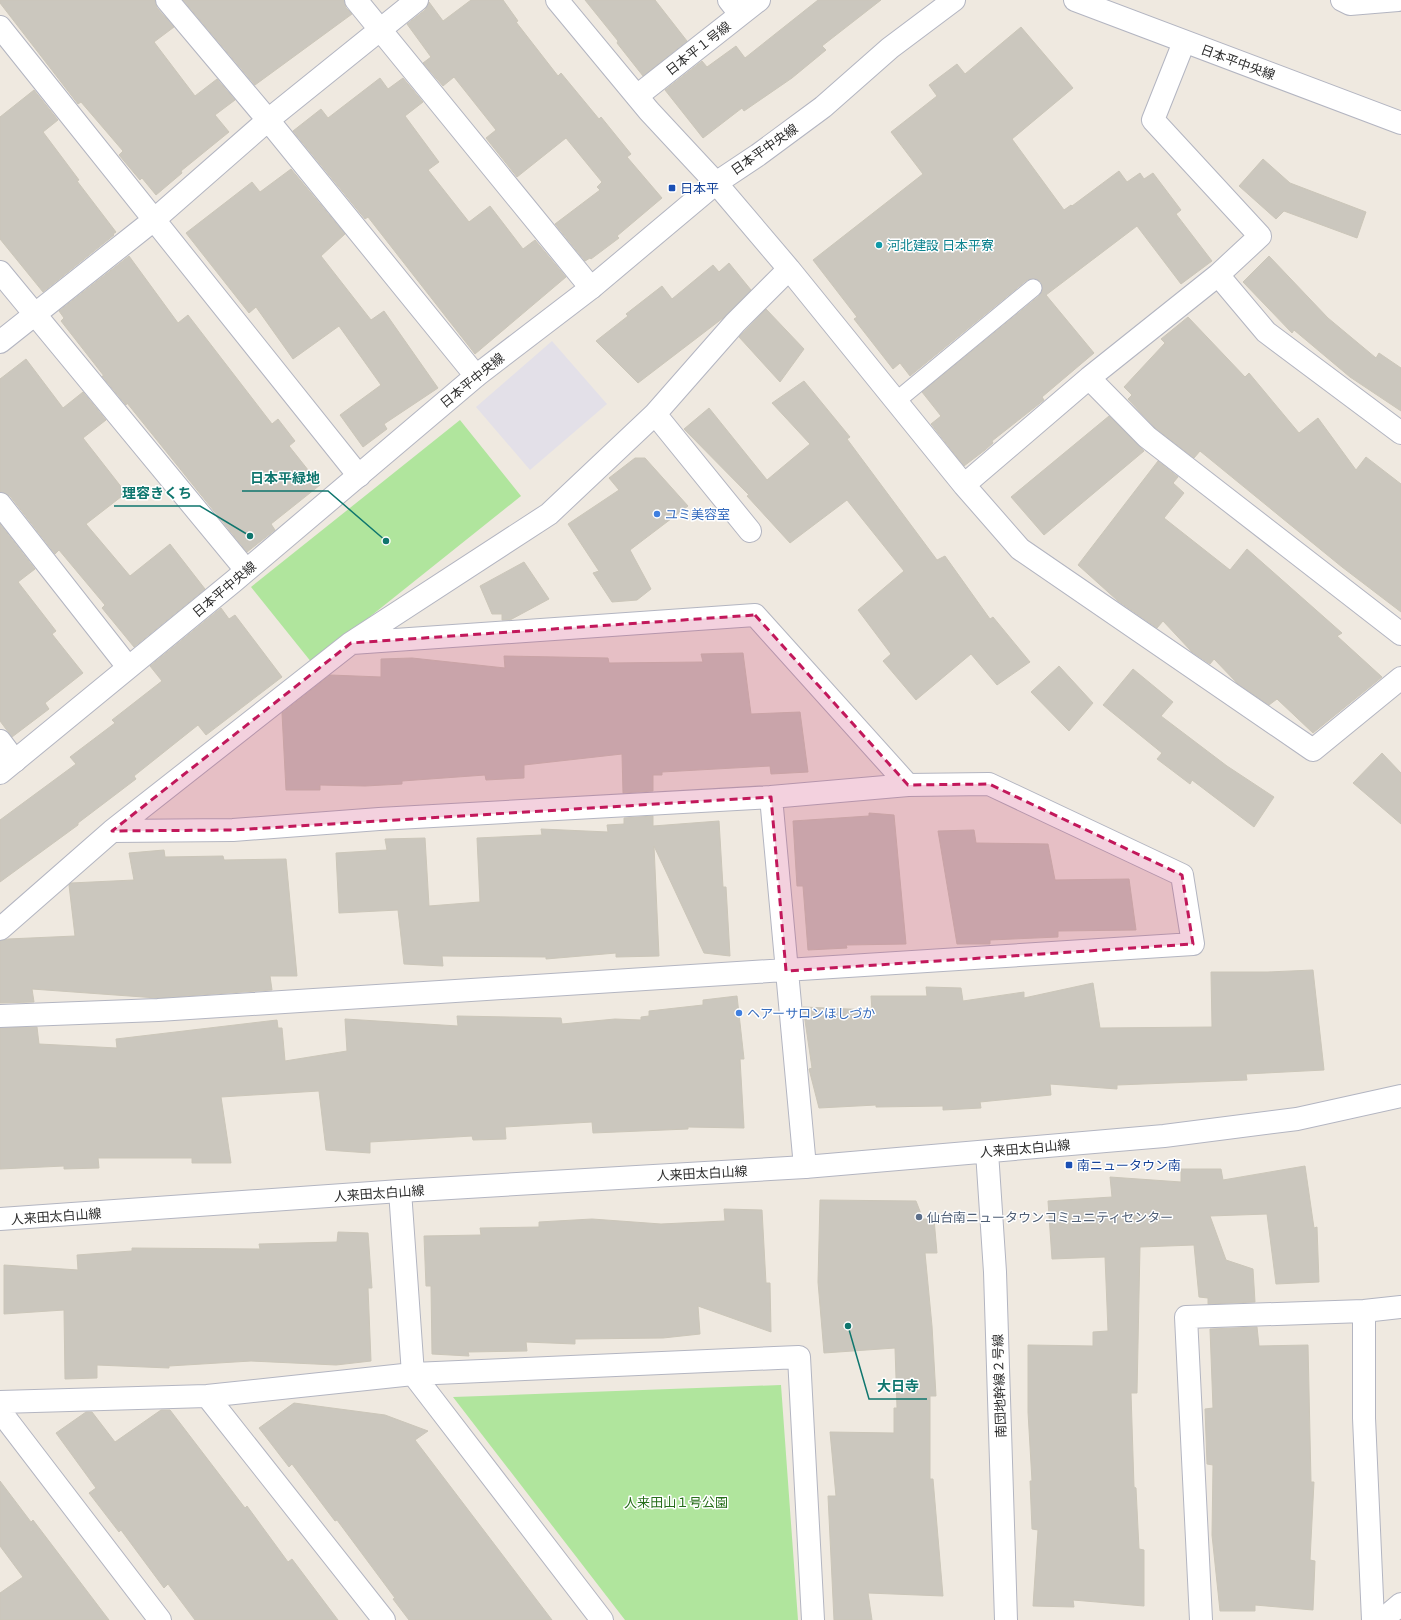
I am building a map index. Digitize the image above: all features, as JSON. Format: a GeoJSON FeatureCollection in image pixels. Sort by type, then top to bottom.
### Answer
{"type":"FeatureCollection","features":[{"type":"Feature","properties":{"kind":"street"},"geometry":{"type":"LineString","coordinates":[[168,0],[268,120],[476,376]]}},
{"type":"Feature","properties":{"kind":"street"},"geometry":{"type":"LineString","coordinates":[[356,0],[592,288]]}},
{"type":"Feature","properties":{"kind":"street"},"geometry":{"type":"LineString","coordinates":[[0,342],[155,219],[268,120],[417,0]]}},
{"type":"Feature","properties":{"kind":"street"},"geometry":{"type":"LineString","coordinates":[[557,0],[637,96],[716,183],[789,269],[895,402],[964,485],[1020,549],[1313,750],[1401,678]]}},
{"type":"Feature","properties":{"kind":"street","name":"日本平１号線"},"geometry":{"type":"LineString","coordinates":[[637,96],[735,7],[759,0]]}},
{"type":"Feature","properties":{"kind":"street","name":"日本平中央線"},"geometry":{"type":"LineString","coordinates":[[8,767],[359,476],[476,376],[592,288],[716,183],[758,155],[823,107],[890,48],[954,0]]}},
{"type":"Feature","properties":{"kind":"street","name":"日本平中央線"},"geometry":{"type":"LineString","coordinates":[[1075,0],[1401,122]]}},
{"type":"Feature","properties":{"kind":"street"},"geometry":{"type":"LineString","coordinates":[[1342,0],[1350,4],[1398,0]]}},
{"type":"Feature","properties":{"kind":"street"},"geometry":{"type":"LineString","coordinates":[[0,26],[359,476]]}},
{"type":"Feature","properties":{"kind":"street"},"geometry":{"type":"LineString","coordinates":[[964,485],[1089,378],[1218,275],[1260,236],[1153,120],[1184,42]]}},
{"type":"Feature","properties":{"kind":"street"},"geometry":{"type":"LineString","coordinates":[[0,929],[112,831],[351,643],[549,514],[655,414],[735,323],[789,269]]}},
{"type":"Feature","properties":{"kind":"street"},"geometry":{"type":"LineString","coordinates":[[0,272],[246,570]]}},
{"type":"Feature","properties":{"kind":"street"},"geometry":{"type":"LineString","coordinates":[[1218,275],[1266,332],[1401,433]]}},
{"type":"Feature","properties":{"kind":"street"},"geometry":{"type":"LineString","coordinates":[[1089,378],[1147,437],[1401,634]]}},
{"type":"Feature","properties":{"kind":"street"},"geometry":{"type":"LineString","coordinates":[[655,414],[750,531]]}},
{"type":"Feature","properties":{"kind":"street"},"geometry":{"type":"LineString","coordinates":[[0,504],[128,667]]}},
{"type":"Feature","properties":{"kind":"street"},"geometry":{"type":"LineString","coordinates":[[351,643],[755,615],[908,785]]}},
{"type":"Feature","properties":{"kind":"street"},"geometry":{"type":"LineString","coordinates":[[0,741],[8,767]]}},
{"type":"Feature","properties":{"kind":"street"},"geometry":{"type":"LineString","coordinates":[[0,1016],[158,1010],[1193,944],[1182,875],[989,784],[908,785],[771,797],[387,818],[233,830],[112,831]]}},
{"type":"Feature","properties":{"kind":"street"},"geometry":{"type":"LineString","coordinates":[[771,797],[805,1167]]}},
{"type":"Feature","properties":{"kind":"street","name":"人来田太白山線"},"geometry":{"type":"LineString","coordinates":[[0,1219],[400,1191],[805,1167],[987,1152],[1164,1136],[1275,1122],[1297,1119],[1401,1096]]}},
{"type":"Feature","properties":{"kind":"street","name":"南団地幹線２号線"},"geometry":{"type":"LineString","coordinates":[[987,1152],[995,1272],[1006,1620]]}},
{"type":"Feature","properties":{"kind":"street"},"geometry":{"type":"LineString","coordinates":[[400,1191],[413,1374],[602,1620]]}},
{"type":"Feature","properties":{"kind":"street"},"geometry":{"type":"LineString","coordinates":[[1201,1620],[1186,1317],[1364,1311],[1401,1307]]}},
{"type":"Feature","properties":{"kind":"street"},"geometry":{"type":"LineString","coordinates":[[1364,1311],[1364,1418],[1373,1620]]}},
{"type":"Feature","properties":{"kind":"street"},"geometry":{"type":"LineString","coordinates":[[0,1402],[207,1396],[413,1374],[799,1357],[813,1620]]}},
{"type":"Feature","properties":{"kind":"street"},"geometry":{"type":"LineString","coordinates":[[207,1396],[384,1620]]}},
{"type":"Feature","properties":{"kind":"street"},"geometry":{"type":"LineString","coordinates":[[0,1411],[160,1620]]}},
{"type":"Feature","properties":{"kind":"street"},"geometry":{"type":"LineString","coordinates":[[1382,1620],[1401,1604]]}},
{"type":"Feature","properties":{"kind":"lane"},"geometry":{"type":"LineString","coordinates":[[895,402],[1033,288]]}},
{"type":"Feature","properties":{"kind":"highlighted area"},"geometry":{"type":"Polygon","coordinates":[[[755,615],[908,785],[989,784],[1182,875],[1193,944],[786,971],[771,797],[233,830],[112,831],[351,643],[755,615]]]}},
{"type":"Feature","properties":{"kind":"shaded area"},"geometry":{"type":"Polygon","coordinates":[[[552,341],[607,404],[530,470],[476,407],[552,341]]]}},
{"type":"Feature","properties":{"kind":"green space"},"geometry":{"type":"Polygon","coordinates":[[[460,420],[521,496],[312,663],[251,587],[460,420]]]}},
{"type":"Feature","properties":{"kind":"green space","name":"人来田山１号公園"},"geometry":{"type":"Polygon","coordinates":[[[781,1385],[798,1620],[625,1620],[453,1397],[781,1385]]]}},
{"type":"Feature","properties":{"kind":"building"},"geometry":{"type":"Polygon","coordinates":[[[0,0],[155,0],[157,8],[174,27],[154,42],[195,96],[217,79],[235,100],[215,115],[229,132],[181,171],[182,173],[156,195],[142,178],[140,180],[119,155],[123,151],[81,102],[78,104],[0,3],[0,0]]]}},
{"type":"Feature","properties":{"kind":"building"},"geometry":{"type":"Polygon","coordinates":[[[183,0],[344,0],[346,8],[352,14],[255,85],[183,0]]]}},
{"type":"Feature","properties":{"kind":"building"},"geometry":{"type":"Polygon","coordinates":[[[471,0],[503,0],[518,21],[516,22],[558,76],[561,73],[599,119],[601,117],[631,154],[627,157],[662,198],[617,236],[619,238],[591,259],[590,258],[585,261],[555,224],[600,190],[597,187],[602,182],[566,138],[517,177],[486,138],[496,130],[454,77],[443,86],[423,63],[431,57],[407,24],[425,10],[429,2],[443,21],[471,0]]]}},
{"type":"Feature","properties":{"kind":"building"},"geometry":{"type":"Polygon","coordinates":[[[585,0],[655,0],[687,41],[643,76],[617,43],[618,41],[585,0]]]}},
{"type":"Feature","properties":{"kind":"building"},"geometry":{"type":"Polygon","coordinates":[[[818,0],[881,0],[822,46],[826,50],[792,78],[744,111],[742,108],[703,138],[665,90],[702,61],[707,67],[736,46],[745,58],[818,0]]]}},
{"type":"Feature","properties":{"kind":"building"},"geometry":{"type":"Polygon","coordinates":[[[1021,27],[1073,88],[1012,139],[1064,210],[1071,205],[1072,206],[1119,171],[1127,182],[1140,173],[1144,179],[1153,173],[1181,210],[1176,214],[1212,261],[1181,284],[1137,226],[1046,295],[1094,353],[1042,397],[1044,400],[992,441],[993,443],[964,466],[931,424],[941,416],[922,392],[1039,296],[1042,291],[1041,282],[1036,279],[1027,280],[910,376],[900,363],[893,369],[854,319],[857,317],[813,260],[923,174],[891,132],[937,96],[929,85],[957,64],[965,74],[1021,27]]]}},
{"type":"Feature","properties":{"kind":"building"},"geometry":{"type":"Polygon","coordinates":[[[380,78],[388,89],[403,78],[423,102],[405,116],[439,162],[428,170],[469,222],[490,206],[523,249],[535,240],[566,277],[475,354],[368,217],[365,219],[293,131],[321,109],[328,118],[380,78]]]}},
{"type":"Feature","properties":{"kind":"building"},"geometry":{"type":"Polygon","coordinates":[[[34,90],[58,120],[43,132],[79,180],[77,181],[116,232],[43,292],[0,239],[0,117],[34,90]]]}},
{"type":"Feature","properties":{"kind":"building"},"geometry":{"type":"Polygon","coordinates":[[[1263,159],[1290,183],[1366,212],[1357,238],[1284,211],[1276,219],[1239,186],[1263,159]]]}},
{"type":"Feature","properties":{"kind":"building"},"geometry":{"type":"Polygon","coordinates":[[[291,169],[345,234],[321,256],[371,320],[384,311],[438,388],[384,424],[387,429],[363,447],[340,415],[381,385],[339,326],[293,359],[256,307],[249,313],[186,233],[252,182],[260,192],[291,169]]]}},
{"type":"Feature","properties":{"kind":"building"},"geometry":{"type":"Polygon","coordinates":[[[129,256],[178,323],[188,315],[272,424],[278,419],[295,441],[289,446],[320,485],[271,524],[275,530],[247,552],[127,403],[126,405],[102,376],[104,376],[61,321],[64,318],[59,311],[129,256]]]}},
{"type":"Feature","properties":{"kind":"building"},"geometry":{"type":"Polygon","coordinates":[[[1269,256],[1328,318],[1376,358],[1379,353],[1401,368],[1401,411],[1350,377],[1294,330],[1292,333],[1243,282],[1269,256]]]}},
{"type":"Feature","properties":{"kind":"building"},"geometry":{"type":"Polygon","coordinates":[[[729,263],[751,290],[723,318],[638,383],[596,341],[628,316],[626,314],[662,286],[672,299],[713,265],[719,272],[729,263]]]}},
{"type":"Feature","properties":{"kind":"building"},"geometry":{"type":"Polygon","coordinates":[[[766,309],[804,349],[780,382],[739,337],[766,309]]]}},
{"type":"Feature","properties":{"kind":"building"},"geometry":{"type":"Polygon","coordinates":[[[1188,317],[1245,377],[1249,373],[1299,433],[1318,418],[1356,470],[1366,457],[1401,484],[1401,612],[1342,567],[1200,451],[1194,458],[1155,428],[1128,399],[1132,395],[1124,387],[1165,343],[1161,339],[1188,317]]]}},
{"type":"Feature","properties":{"kind":"building"},"geometry":{"type":"Polygon","coordinates":[[[26,359],[63,408],[83,392],[106,420],[83,438],[126,493],[86,524],[130,576],[170,544],[205,589],[134,647],[102,608],[105,605],[59,550],[55,554],[10,496],[0,492],[0,379],[26,359]]]}},
{"type":"Feature","properties":{"kind":"building"},"geometry":{"type":"Polygon","coordinates":[[[804,381],[850,437],[847,439],[937,560],[945,556],[990,619],[993,617],[1030,662],[997,685],[971,654],[916,700],[883,661],[891,654],[858,610],[904,571],[847,500],[790,543],[747,496],[749,495],[684,429],[709,408],[767,480],[810,444],[772,403],[804,381]]]}},
{"type":"Feature","properties":{"kind":"building"},"geometry":{"type":"Polygon","coordinates":[[[1109,416],[1144,451],[1044,535],[1011,497],[1109,416]]]}},
{"type":"Feature","properties":{"kind":"building"},"geometry":{"type":"Polygon","coordinates":[[[635,458],[645,458],[688,506],[630,550],[651,589],[637,600],[612,602],[593,573],[599,571],[568,524],[619,490],[609,478],[635,458]]]}},
{"type":"Feature","properties":{"kind":"building"},"geometry":{"type":"Polygon","coordinates":[[[1158,461],[1178,477],[1173,483],[1184,493],[1164,518],[1230,570],[1247,549],[1342,633],[1337,636],[1382,677],[1313,733],[1277,699],[1269,705],[1238,684],[1214,659],[1210,664],[1192,652],[1163,621],[1157,628],[1118,601],[1078,565],[1158,461]]]}},
{"type":"Feature","properties":{"kind":"building"},"geometry":{"type":"Polygon","coordinates":[[[0,524],[35,569],[18,582],[56,631],[52,634],[83,673],[45,703],[49,709],[12,737],[0,721],[0,524]]]}},
{"type":"Feature","properties":{"kind":"building"},"geometry":{"type":"Polygon","coordinates":[[[524,562],[549,599],[510,620],[502,620],[502,614],[492,614],[480,586],[524,562]]]}},
{"type":"Feature","properties":{"kind":"building"},"geometry":{"type":"Polygon","coordinates":[[[221,608],[229,619],[235,615],[282,677],[206,735],[198,725],[134,776],[136,779],[78,823],[78,825],[0,882],[0,820],[76,764],[70,757],[115,723],[112,720],[162,681],[150,666],[221,608]]]}},
{"type":"Feature","properties":{"kind":"building"},"geometry":{"type":"Polygon","coordinates":[[[743,653],[751,714],[800,712],[808,772],[771,774],[770,766],[662,772],[662,775],[653,775],[653,791],[623,793],[622,754],[524,765],[524,778],[486,780],[485,775],[402,781],[402,784],[365,786],[320,785],[320,790],[286,790],[282,713],[330,675],[381,677],[381,659],[412,658],[505,668],[504,656],[608,658],[609,663],[703,662],[701,654],[743,653]]]}},
{"type":"Feature","properties":{"kind":"building"},"geometry":{"type":"Polygon","coordinates":[[[1059,666],[1093,703],[1069,731],[1031,692],[1059,666]]]}},
{"type":"Feature","properties":{"kind":"building"},"geometry":{"type":"Polygon","coordinates":[[[1133,669],[1173,702],[1161,716],[1227,766],[1274,797],[1254,827],[1192,780],[1190,784],[1157,759],[1162,753],[1103,705],[1133,669]]]}},
{"type":"Feature","properties":{"kind":"building"},"geometry":{"type":"Polygon","coordinates":[[[1382,753],[1401,773],[1401,824],[1353,783],[1382,753]]]}},
{"type":"Feature","properties":{"kind":"building"},"geometry":{"type":"Polygon","coordinates":[[[869,813],[894,815],[906,944],[846,945],[847,948],[808,950],[803,886],[797,886],[793,821],[869,816],[869,813]]]}},
{"type":"Feature","properties":{"kind":"building"},"geometry":{"type":"Polygon","coordinates":[[[653,816],[653,826],[719,821],[723,887],[726,887],[730,956],[704,953],[654,846],[659,956],[616,957],[616,953],[546,959],[546,957],[442,956],[443,966],[404,964],[398,910],[339,913],[336,853],[387,850],[385,839],[425,838],[429,906],[480,902],[477,838],[542,835],[541,829],[608,832],[607,825],[624,824],[624,818],[653,816]]]}},
{"type":"Feature","properties":{"kind":"building"},"geometry":{"type":"Polygon","coordinates":[[[974,830],[976,843],[1048,844],[1055,880],[1129,879],[1136,930],[1058,931],[1058,937],[990,940],[990,944],[957,944],[938,831],[974,830]]]}},
{"type":"Feature","properties":{"kind":"building"},"geometry":{"type":"Polygon","coordinates":[[[164,850],[165,857],[223,856],[224,860],[286,859],[297,976],[270,976],[272,990],[157,998],[32,989],[34,1002],[0,1003],[0,941],[8,939],[75,936],[69,885],[71,883],[134,880],[129,853],[164,850]]]}},
{"type":"Feature","properties":{"kind":"building"},"geometry":{"type":"Polygon","coordinates":[[[1313,970],[1324,1070],[1246,1074],[1247,1080],[1117,1085],[1117,1089],[1050,1084],[1051,1095],[980,1102],[981,1108],[943,1110],[943,1106],[876,1107],[876,1105],[819,1108],[809,1069],[812,1068],[803,1007],[872,1010],[871,996],[927,996],[926,987],[961,988],[963,1001],[1024,992],[1024,998],[1093,983],[1100,1028],[1212,1027],[1211,972],[1313,970]]]}},
{"type":"Feature","properties":{"kind":"building"},"geometry":{"type":"Polygon","coordinates":[[[737,996],[744,1059],[740,1059],[744,1128],[688,1127],[688,1129],[593,1133],[592,1122],[505,1127],[506,1139],[473,1140],[472,1136],[370,1142],[370,1153],[326,1150],[319,1091],[221,1097],[231,1163],[192,1163],[192,1158],[98,1158],[99,1168],[64,1169],[64,1166],[0,1169],[0,1028],[37,1027],[39,1044],[117,1048],[116,1039],[277,1020],[278,1028],[282,1028],[285,1061],[347,1051],[345,1019],[458,1026],[457,1016],[561,1018],[562,1024],[615,1019],[641,1020],[641,1017],[649,1016],[649,1011],[703,1005],[703,1000],[737,996]]]}},
{"type":"Feature","properties":{"kind":"building"},"geometry":{"type":"Polygon","coordinates":[[[1305,1166],[1314,1228],[1317,1227],[1319,1282],[1276,1284],[1267,1214],[1210,1216],[1226,1260],[1253,1269],[1255,1302],[1208,1304],[1208,1298],[1199,1297],[1194,1245],[1140,1247],[1137,1393],[1131,1393],[1134,1487],[1136,1488],[1139,1549],[1144,1550],[1144,1606],[1073,1600],[1074,1607],[1033,1606],[1038,1530],[1032,1529],[1030,1481],[1032,1481],[1028,1412],[1028,1345],[1093,1346],[1093,1332],[1108,1331],[1105,1257],[1052,1259],[1048,1201],[1112,1197],[1110,1177],[1181,1182],[1181,1169],[1221,1169],[1223,1180],[1305,1166]]]}},
{"type":"Feature","properties":{"kind":"building"},"geometry":{"type":"Polygon","coordinates":[[[820,1200],[916,1201],[923,1219],[934,1219],[937,1253],[925,1253],[932,1326],[936,1396],[930,1396],[930,1479],[933,1479],[943,1596],[868,1593],[872,1620],[834,1620],[828,1496],[836,1496],[830,1432],[894,1433],[894,1408],[897,1408],[895,1348],[824,1353],[818,1282],[820,1200]]]}},
{"type":"Feature","properties":{"kind":"building"},"geometry":{"type":"Polygon","coordinates":[[[724,1209],[762,1210],[766,1283],[770,1283],[771,1332],[698,1306],[700,1334],[663,1338],[575,1339],[575,1344],[526,1342],[527,1351],[468,1352],[469,1356],[432,1354],[431,1286],[426,1286],[424,1236],[481,1235],[480,1228],[539,1227],[539,1222],[592,1219],[661,1224],[725,1221],[724,1209]]]}},
{"type":"Feature","properties":{"kind":"building"},"geometry":{"type":"Polygon","coordinates":[[[338,1232],[368,1233],[372,1288],[368,1288],[371,1361],[336,1365],[251,1361],[169,1366],[169,1368],[97,1365],[97,1378],[65,1379],[64,1310],[4,1314],[4,1265],[78,1270],[77,1255],[132,1251],[132,1248],[260,1249],[259,1244],[337,1242],[338,1232]]]}},
{"type":"Feature","properties":{"kind":"building"},"geometry":{"type":"Polygon","coordinates":[[[1257,1327],[1259,1346],[1308,1345],[1311,1482],[1314,1482],[1310,1560],[1315,1561],[1313,1610],[1255,1605],[1255,1611],[1220,1611],[1212,1535],[1213,1465],[1207,1464],[1205,1409],[1213,1408],[1210,1329],[1257,1327]]]}},
{"type":"Feature","properties":{"kind":"building"},"geometry":{"type":"Polygon","coordinates":[[[294,1403],[385,1415],[428,1431],[415,1440],[552,1620],[409,1620],[393,1599],[395,1598],[337,1520],[335,1521],[292,1464],[289,1467],[259,1428],[294,1403]]]}},
{"type":"Feature","properties":{"kind":"building"},"geometry":{"type":"Polygon","coordinates":[[[161,1410],[170,1410],[245,1508],[247,1506],[288,1562],[292,1559],[338,1620],[195,1620],[168,1584],[164,1588],[121,1530],[119,1532],[89,1493],[96,1488],[56,1433],[86,1412],[92,1412],[115,1442],[161,1410]]]}},
{"type":"Feature","properties":{"kind":"building"},"geometry":{"type":"Polygon","coordinates":[[[0,1481],[31,1522],[33,1520],[109,1620],[0,1620],[0,1593],[23,1577],[0,1546],[0,1481]]]}},
{"type":"Feature","properties":{"kind":"place","name":"日本平"},"geometry":{"type":"Point","coordinates":[672,188]}},
{"type":"Feature","properties":{"kind":"place","name":"河北建設 日本平寮"},"geometry":{"type":"Point","coordinates":[879,245]}},
{"type":"Feature","properties":{"kind":"place","name":"ユミ美容室"},"geometry":{"type":"Point","coordinates":[657,514]}},
{"type":"Feature","properties":{"kind":"place","name":"理容きくち"},"geometry":{"type":"Point","coordinates":[250,536]}},
{"type":"Feature","properties":{"kind":"place","name":"日本平緑地"},"geometry":{"type":"Point","coordinates":[386,541]}},
{"type":"Feature","properties":{"kind":"place","name":"ヘアーサロンほしづか"},"geometry":{"type":"Point","coordinates":[739,1013]}},
{"type":"Feature","properties":{"kind":"place","name":"南ニュータウン南"},"geometry":{"type":"Point","coordinates":[1069,1165]}},
{"type":"Feature","properties":{"kind":"place","name":"仙台南ニュータウンコミュニティセンター"},"geometry":{"type":"Point","coordinates":[919,1217]}},
{"type":"Feature","properties":{"kind":"place","name":"大日寺"},"geometry":{"type":"Point","coordinates":[848,1326]}}]}
